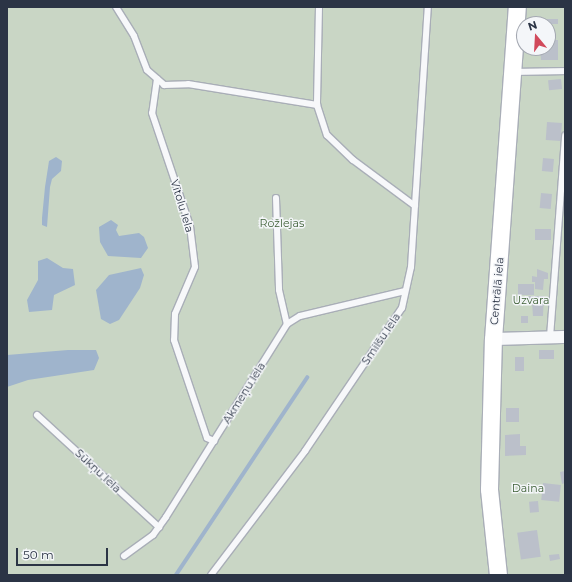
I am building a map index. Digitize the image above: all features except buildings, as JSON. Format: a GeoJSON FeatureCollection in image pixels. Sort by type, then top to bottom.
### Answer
{"type":"FeatureCollection","features":[{"type":"Feature","properties":{"kind":"street","name":"Centrālā iela"},"geometry":{"type":"LineString","coordinates":[[498,575],[489,489],[493,338],[518,7]]}},
{"type":"Feature","properties":{"kind":"street"},"geometry":{"type":"LineString","coordinates":[[493,338],[565,337]]}},
{"type":"Feature","properties":{"kind":"lane"},"geometry":{"type":"LineString","coordinates":[[116,7],[134,36],[147,70],[164,85],[188,84],[318,105]]}},
{"type":"Feature","properties":{"kind":"lane"},"geometry":{"type":"LineString","coordinates":[[319,7],[318,105],[327,135],[353,160],[415,206]]}},
{"type":"Feature","properties":{"kind":"lane","name":"Smilšu Iela"},"geometry":{"type":"LineString","coordinates":[[211,575],[333,412],[402,308],[411,267],[428,7]]}},
{"type":"Feature","properties":{"kind":"lane"},"geometry":{"type":"LineString","coordinates":[[514,72],[565,71]]}},
{"type":"Feature","properties":{"kind":"lane","name":"Vītolu Iela"},"geometry":{"type":"LineString","coordinates":[[157,79],[152,113],[190,226],[195,267],[175,314],[174,340],[207,438],[214,441]]}},
{"type":"Feature","properties":{"kind":"lane"},"geometry":{"type":"LineString","coordinates":[[550,337],[565,136]]}},
{"type":"Feature","properties":{"kind":"lane"},"geometry":{"type":"LineString","coordinates":[[276,198],[279,290],[286,324],[300,316],[406,291]]}},
{"type":"Feature","properties":{"kind":"lane","name":"Akmeņu Iela"},"geometry":{"type":"LineString","coordinates":[[124,556],[159,527],[286,324]]}},
{"type":"Feature","properties":{"kind":"lane","name":"Sūkņu Iela"},"geometry":{"type":"LineString","coordinates":[[37,415],[159,527]]}},
{"type":"Feature","properties":{"kind":"green space","name":"Rožlejas"},"geometry":{"type":"Polygon","coordinates":[[[7,7],[565,7],[565,575],[7,575],[7,7]]]}},
{"type":"Feature","properties":{"kind":"water"},"geometry":{"type":"Polygon","coordinates":[[[56,157],[62,161],[61,171],[52,179],[50,187],[47,227],[42,225],[45,187],[49,161],[56,157]]]}},
{"type":"Feature","properties":{"kind":"water"},"geometry":{"type":"Polygon","coordinates":[[[111,220],[118,225],[116,230],[119,236],[139,233],[144,237],[148,248],[141,258],[108,256],[100,242],[99,227],[111,220]]]}},
{"type":"Feature","properties":{"kind":"water"},"geometry":{"type":"Polygon","coordinates":[[[47,258],[63,268],[73,269],[75,285],[54,295],[52,310],[29,312],[27,300],[38,280],[38,261],[47,258]]]}},
{"type":"Feature","properties":{"kind":"water"},"geometry":{"type":"Polygon","coordinates":[[[141,268],[144,275],[140,288],[119,320],[110,324],[101,319],[96,290],[109,275],[141,268]]]}},
{"type":"Feature","properties":{"kind":"water"},"geometry":{"type":"Polygon","coordinates":[[[68,350],[96,350],[99,358],[94,370],[28,380],[7,387],[7,355],[68,350]]]}},
{"type":"Feature","properties":{"kind":"waterway"},"geometry":{"type":"LineString","coordinates":[[176,575],[307,378]]}},
{"type":"Feature","properties":{"kind":"park label","name":"Uzvara"},"geometry":{"type":"Point","coordinates":[531,300]}},
{"type":"Feature","properties":{"kind":"park label","name":"Daina"},"geometry":{"type":"Point","coordinates":[528,488]}}]}
